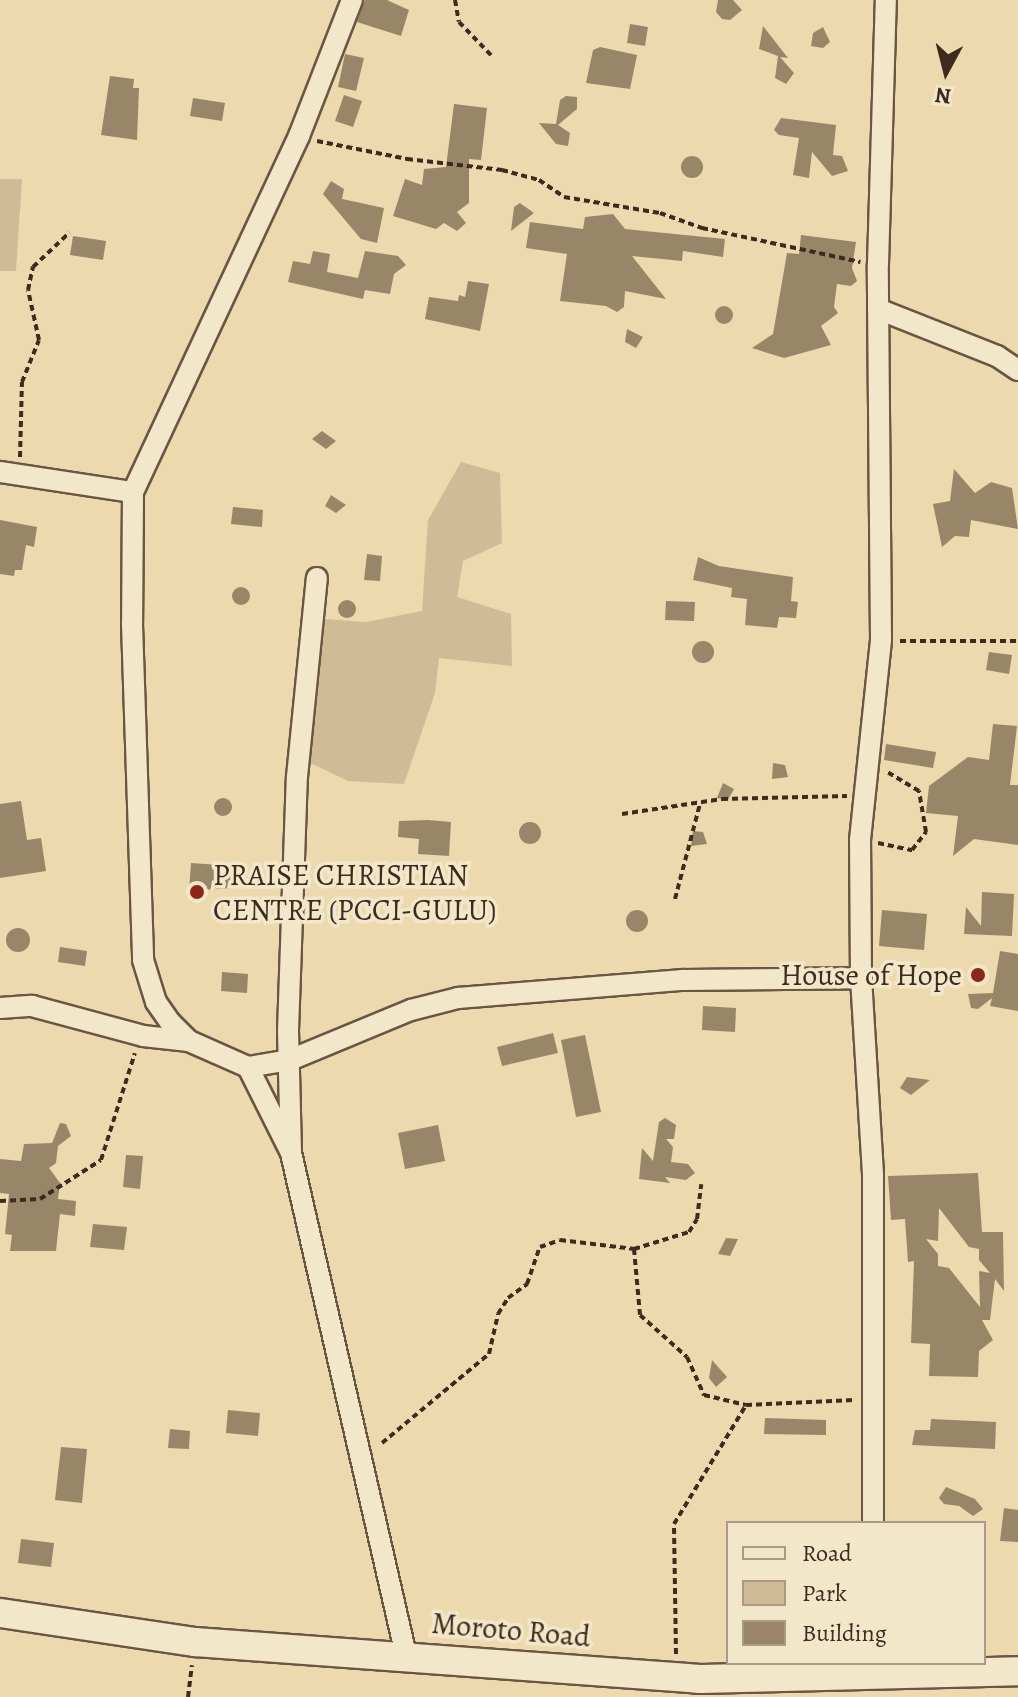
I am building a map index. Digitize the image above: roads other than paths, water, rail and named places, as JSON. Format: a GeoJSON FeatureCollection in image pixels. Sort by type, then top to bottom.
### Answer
{"type":"FeatureCollection","features":[{"type":"Feature","properties":{"kind":"main road","name":"Moroto Road"},"geometry":{"type":"LineString","coordinates":[[0,1613],[195,1642],[406,1655],[692,1684],[874,1667],[1018,1671]]}},
{"type":"Feature","properties":{"kind":"street"},"geometry":{"type":"LineString","coordinates":[[189,1041],[156,1002],[143,960],[132,624],[133,492],[299,136],[352,0]]}},
{"type":"Feature","properties":{"kind":"street"},"geometry":{"type":"LineString","coordinates":[[873,1521],[873,1174],[861,978],[860,840],[862,796],[881,639],[878,264],[886,0]]}},
{"type":"Feature","properties":{"kind":"street"},"geometry":{"type":"LineString","coordinates":[[878,309],[997,356],[1018,370]]}},
{"type":"Feature","properties":{"kind":"street"},"geometry":{"type":"LineString","coordinates":[[10,474],[133,492]]}},
{"type":"Feature","properties":{"kind":"street"},"geometry":{"type":"LineString","coordinates":[[317,578],[297,777],[290,1060],[291,1153],[406,1655]]}},
{"type":"Feature","properties":{"kind":"street"},"geometry":{"type":"LineString","coordinates":[[0,1008],[32,1006],[143,1036],[189,1041],[248,1067],[290,1060],[411,1010],[458,998],[683,980],[861,978]]}},
{"type":"Feature","properties":{"kind":"street"},"geometry":{"type":"LineString","coordinates":[[248,1067],[291,1153]]}},
{"type":"Feature","properties":{"kind":"place","name":"PRAISE CHRISTIAN CENTRE (PCCI-GULU)"},"geometry":{"type":"Point","coordinates":[197,892]}},
{"type":"Feature","properties":{"kind":"place","name":"House of Hope"},"geometry":{"type":"Point","coordinates":[978,975]}}]}
